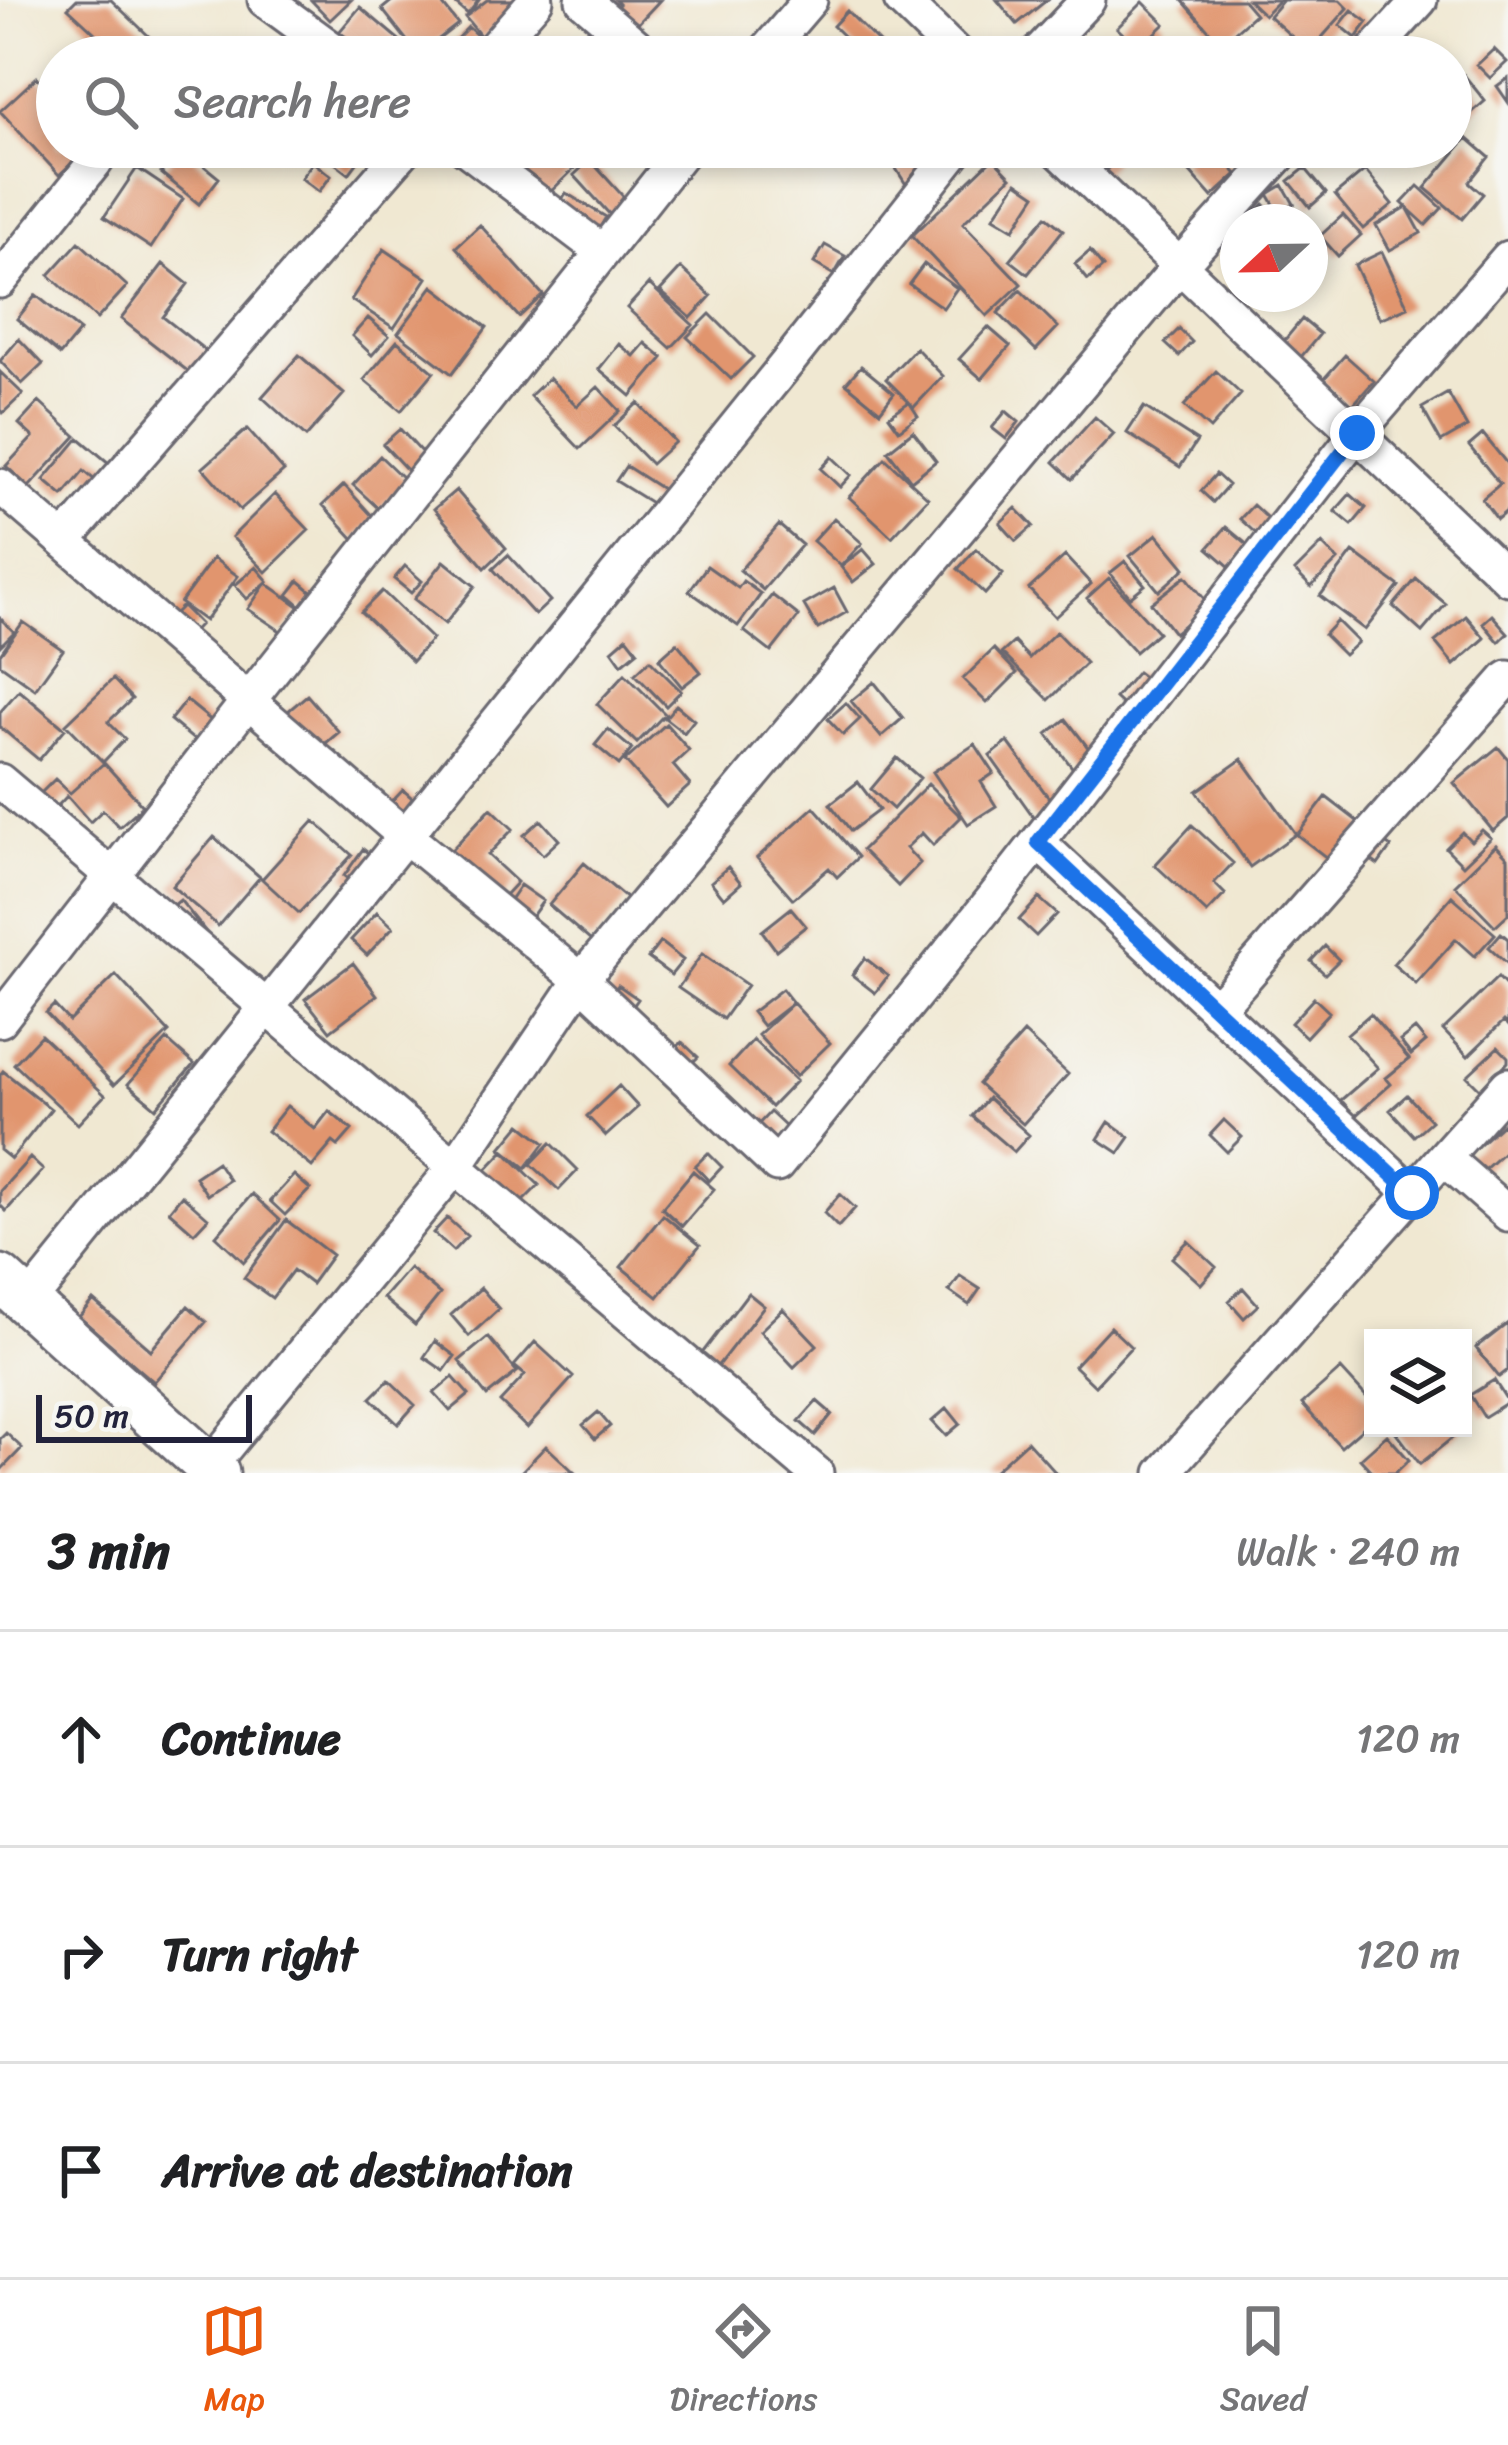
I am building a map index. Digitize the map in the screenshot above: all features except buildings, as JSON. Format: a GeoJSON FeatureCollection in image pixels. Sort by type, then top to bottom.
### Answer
{"type":"FeatureCollection","features":[{"type":"Feature","properties":{"kind":"main road"},"geometry":{"type":"LineString","coordinates":[[14,1291],[212,1470]]}},
{"type":"Feature","properties":{"kind":"street"},"geometry":{"type":"LineString","coordinates":[[266,0],[315,36]]}},
{"type":"Feature","properties":{"kind":"street"},"geometry":{"type":"LineString","coordinates":[[504,36],[536,0]]}},
{"type":"Feature","properties":{"kind":"street"},"geometry":{"type":"LineString","coordinates":[[583,0],[625,36]]}},
{"type":"Feature","properties":{"kind":"street"},"geometry":{"type":"LineString","coordinates":[[779,36],[810,0]]}},
{"type":"Feature","properties":{"kind":"street"},"geometry":{"type":"LineString","coordinates":[[901,0],[938,36]]}},
{"type":"Feature","properties":{"kind":"street"},"geometry":{"type":"LineString","coordinates":[[1054,36],[1088,0]]}},
{"type":"Feature","properties":{"kind":"street"},"geometry":{"type":"LineString","coordinates":[[1387,36],[1420,0]]}},
{"type":"Feature","properties":{"kind":"street"},"geometry":{"type":"LineString","coordinates":[[0,281],[90,168]]}},
{"type":"Feature","properties":{"kind":"street"},"geometry":{"type":"LineString","coordinates":[[64,541],[389,168]]}},
{"type":"Feature","properties":{"kind":"street"},"geometry":{"type":"LineString","coordinates":[[492,168],[603,252]]}},
{"type":"Feature","properties":{"kind":"street"},"geometry":{"type":"LineString","coordinates":[[0,1020],[669,168]]}},
{"type":"Feature","properties":{"kind":"street"},"geometry":{"type":"LineString","coordinates":[[14,1291],[267,1005],[941,168]]}},
{"type":"Feature","properties":{"kind":"street"},"geometry":{"type":"LineString","coordinates":[[1077,168],[1508,578]]}},
{"type":"Feature","properties":{"kind":"street"},"geometry":{"type":"LineString","coordinates":[[212,1470],[455,1167],[581,980],[1180,265],[1268,168]]}},
{"type":"Feature","properties":{"kind":"street"},"geometry":{"type":"LineString","coordinates":[[0,486],[404,835],[581,980],[777,1165],[1038,842],[1357,433],[1508,258]]}},
{"type":"Feature","properties":{"kind":"street"},"geometry":{"type":"LineString","coordinates":[[1216,1010],[1508,677]]}},
{"type":"Feature","properties":{"kind":"street"},"geometry":{"type":"LineString","coordinates":[[0,781],[816,1473]]}},
{"type":"Feature","properties":{"kind":"street"},"geometry":{"type":"LineString","coordinates":[[1038,842],[1412,1193]]}},
{"type":"Feature","properties":{"kind":"street"},"geometry":{"type":"LineString","coordinates":[[1162,1473],[1508,1085]]}},
{"type":"Feature","properties":{"kind":"street"},"geometry":{"type":"LineString","coordinates":[[1444,1157],[1508,1214]]}},
{"type":"Feature","properties":{"kind":"route"},"geometry":{"type":"LineString","coordinates":[[1357,433],[1038,842],[1412,1193]]}}]}
